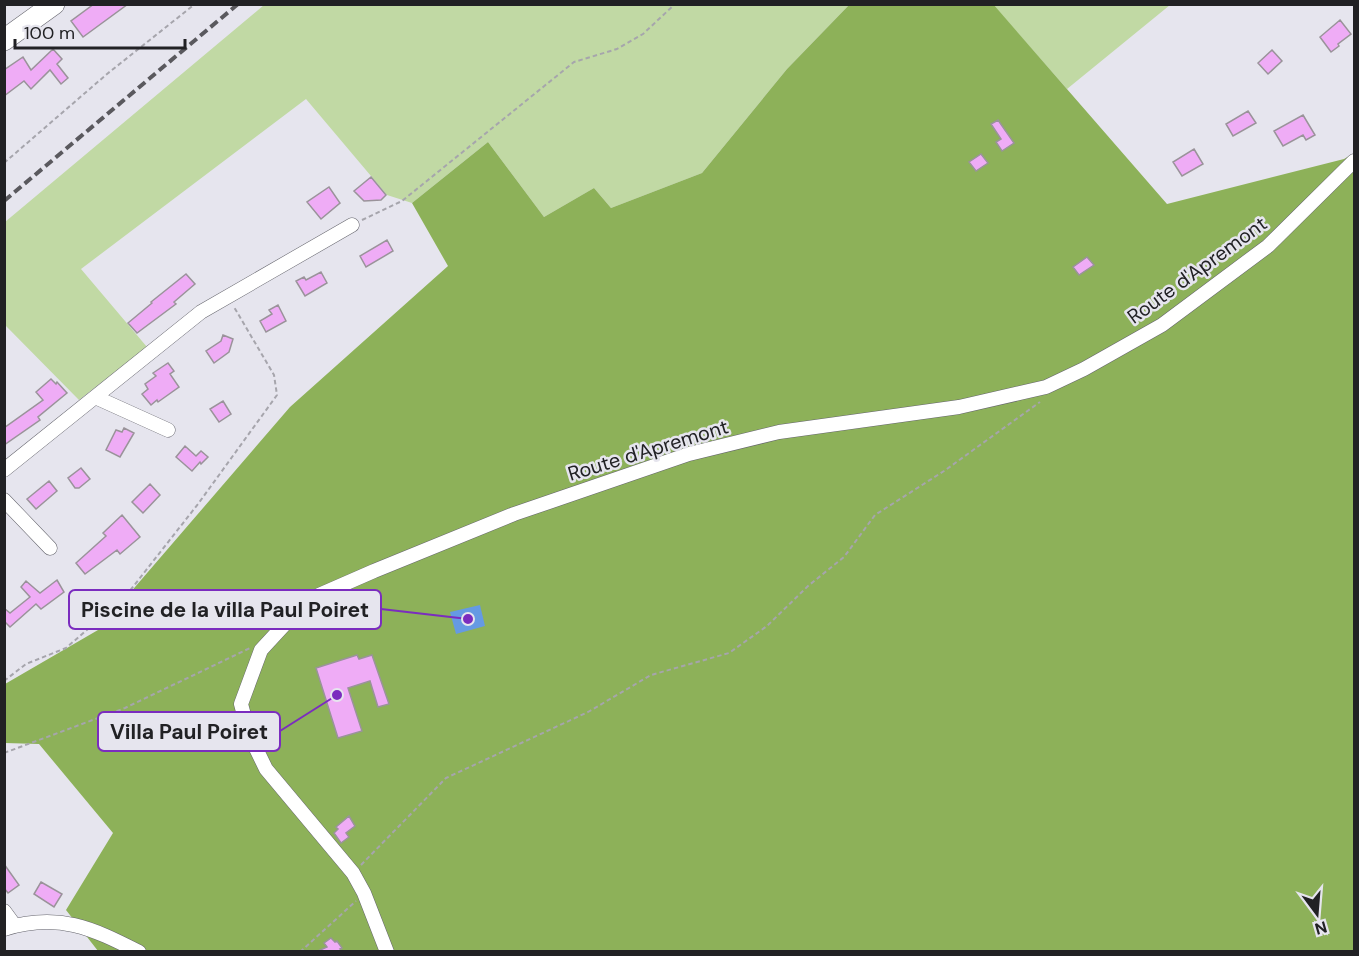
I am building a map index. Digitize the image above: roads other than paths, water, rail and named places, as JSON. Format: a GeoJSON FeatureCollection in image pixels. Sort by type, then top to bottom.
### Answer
{"type":"FeatureCollection","features":[{"type":"Feature","properties":{"kind":"main road"},"geometry":{"type":"LineString","coordinates":[[4,31],[41,4]]}},
{"type":"Feature","properties":{"kind":"main road"},"geometry":{"type":"LineString","coordinates":[[4,40],[54,4]]}},
{"type":"Feature","properties":{"kind":"street","name":"Route d'Apremont"},"geometry":{"type":"LineString","coordinates":[[387,951],[364,893],[353,873],[266,769],[249,734],[241,704],[261,650],[285,624],[319,595],[514,514],[689,454],[779,432],[959,407],[1046,387],[1084,369],[1162,325],[1268,246],[1354,161]]}},
{"type":"Feature","properties":{"kind":"street"},"geometry":{"type":"LineString","coordinates":[[4,470],[201,312],[352,225]]}},
{"type":"Feature","properties":{"kind":"street"},"geometry":{"type":"LineString","coordinates":[[95,397],[168,430]]}},
{"type":"Feature","properties":{"kind":"street"},"geometry":{"type":"LineString","coordinates":[[4,500],[50,548]]}},
{"type":"Feature","properties":{"kind":"street"},"geometry":{"type":"LineString","coordinates":[[4,911],[10,928],[61,921],[99,932],[139,951]]}},
{"type":"Feature","properties":{"kind":"water"},"geometry":{"type":"Polygon","coordinates":[[[480,605],[485,626],[456,634],[450,612],[480,605]]]}},
{"type":"Feature","properties":{"kind":"railway"},"geometry":{"type":"LineString","coordinates":[[4,201],[238,4]]}},
{"type":"Feature","properties":{"kind":"place","name":"Piscine de la villa Paul Poiret"},"geometry":{"type":"Point","coordinates":[468,619]}},
{"type":"Feature","properties":{"kind":"place","name":"Villa Paul Poiret"},"geometry":{"type":"Point","coordinates":[337,695]}}]}
